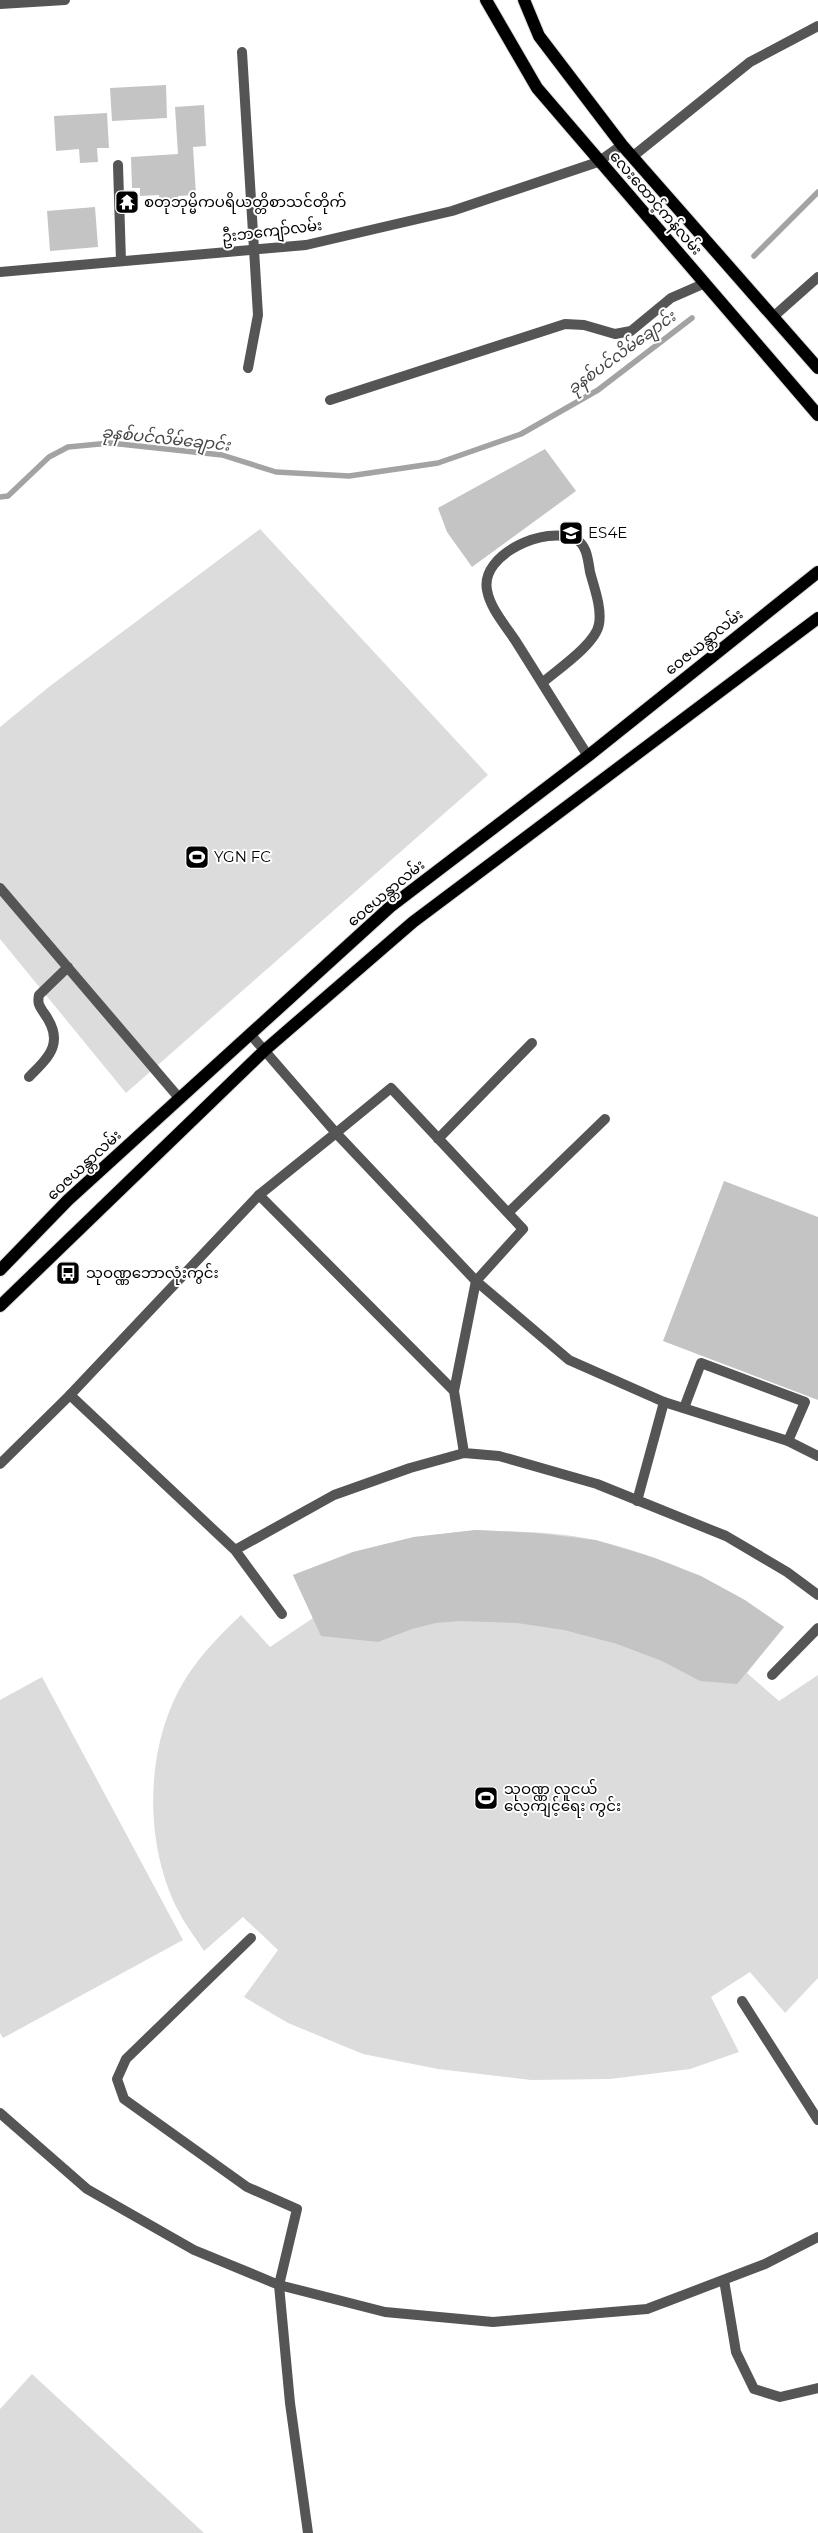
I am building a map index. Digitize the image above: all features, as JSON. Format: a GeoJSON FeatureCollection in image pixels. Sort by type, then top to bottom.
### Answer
{"type":"FeatureCollection","features":[{"type":"Feature","properties":{"kind":"main road","name":"လေးထောင့်ကန်လမ်း"},"geometry":{"type":"LineString","coordinates":[[486,0],[537,88],[598,162],[818,415]]}},
{"type":"Feature","properties":{"kind":"main road","name":"လေးထောင့်ကန်လမ်း"},"geometry":{"type":"LineString","coordinates":[[524,0],[539,36],[622,145],[818,368]]}},
{"type":"Feature","properties":{"kind":"main road","name":"ဝေဇယန္တာလမ်း"},"geometry":{"type":"LineString","coordinates":[[0,1270],[68,1200],[252,1035],[390,907],[588,756],[818,572]]}},
{"type":"Feature","properties":{"kind":"main road"},"geometry":{"type":"LineString","coordinates":[[0,1306],[265,1050],[413,922],[818,618]]}},
{"type":"Feature","properties":{"kind":"street"},"geometry":{"type":"LineString","coordinates":[[0,4],[65,0]]}},
{"type":"Feature","properties":{"kind":"street"},"geometry":{"type":"LineString","coordinates":[[530,0],[539,36]]}},
{"type":"Feature","properties":{"kind":"street"},"geometry":{"type":"LineString","coordinates":[[632,157],[750,62],[818,26]]}},
{"type":"Feature","properties":{"kind":"street"},"geometry":{"type":"LineString","coordinates":[[242,52],[258,315],[248,368]]}},
{"type":"Feature","properties":{"kind":"street","name":"ဦးဘကျော်လမ်း"},"geometry":{"type":"LineString","coordinates":[[0,272],[306,245],[452,211],[598,162],[622,145]]}},
{"type":"Feature","properties":{"kind":"street"},"geometry":{"type":"LineString","coordinates":[[118,165],[120,261]]}},
{"type":"Feature","properties":{"kind":"street"},"geometry":{"type":"LineString","coordinates":[[773,317],[818,277]]}},
{"type":"Feature","properties":{"kind":"street"},"geometry":{"type":"LineString","coordinates":[[330,400],[565,324],[584,325],[615,334],[631,331],[671,298],[703,284]]}},
{"type":"Feature","properties":{"kind":"street"},"geometry":{"type":"LineString","coordinates":[[542,683],[592,638],[600,623],[586,552],[576,539],[566,536],[546,536],[514,547],[499,557],[486,575],[487,592],[491,602],[542,683],[588,756]]}},
{"type":"Feature","properties":{"kind":"street"},"geometry":{"type":"LineString","coordinates":[[0,888],[180,1099]]}},
{"type":"Feature","properties":{"kind":"street"},"geometry":{"type":"LineString","coordinates":[[29,1077],[46,1061],[54,1045],[54,1029],[38,1005],[39,996],[68,967]]}},
{"type":"Feature","properties":{"kind":"street"},"geometry":{"type":"LineString","coordinates":[[252,1035],[336,1134],[476,1281],[569,1360],[664,1402],[788,1441],[818,1456]]}},
{"type":"Feature","properties":{"kind":"street"},"geometry":{"type":"LineString","coordinates":[[438,1139],[532,1043]]}},
{"type":"Feature","properties":{"kind":"street"},"geometry":{"type":"LineString","coordinates":[[0,1464],[70,1395],[259,1195],[391,1088],[523,1229],[476,1281],[454,1392],[464,1453]]}},
{"type":"Feature","properties":{"kind":"street"},"geometry":{"type":"LineString","coordinates":[[508,1213],[605,1119]]}},
{"type":"Feature","properties":{"kind":"street"},"geometry":{"type":"LineString","coordinates":[[259,1195],[454,1392]]}},
{"type":"Feature","properties":{"kind":"street"},"geometry":{"type":"LineString","coordinates":[[684,1408],[701,1363],[805,1402],[788,1441]]}},
{"type":"Feature","properties":{"kind":"street"},"geometry":{"type":"LineString","coordinates":[[70,1395],[235,1550],[282,1614]]}},
{"type":"Feature","properties":{"kind":"street"},"geometry":{"type":"LineString","coordinates":[[637,1500],[664,1402]]}},
{"type":"Feature","properties":{"kind":"street"},"geometry":{"type":"LineString","coordinates":[[235,1550],[334,1495],[410,1468],[464,1453],[499,1456],[597,1484],[637,1500],[726,1536],[787,1572],[818,1595]]}},
{"type":"Feature","properties":{"kind":"street"},"geometry":{"type":"LineString","coordinates":[[772,1676],[818,1628]]}},
{"type":"Feature","properties":{"kind":"street"},"geometry":{"type":"LineString","coordinates":[[251,1938],[126,2059],[117,2079],[124,2099],[247,2187],[297,2209],[278,2285],[290,2403],[308,2533]]}},
{"type":"Feature","properties":{"kind":"street"},"geometry":{"type":"LineString","coordinates":[[742,2001],[818,2120]]}},
{"type":"Feature","properties":{"kind":"street"},"geometry":{"type":"LineString","coordinates":[[0,2113],[87,2189],[194,2250],[278,2285],[385,2312],[493,2322],[647,2309],[764,2264],[818,2237]]}},
{"type":"Feature","properties":{"kind":"street"},"geometry":{"type":"LineString","coordinates":[[724,2280],[736,2352],[754,2389],[780,2397],[818,2388]]}},
{"type":"Feature","properties":{"kind":"shaded area","name":"YGN FC"},"geometry":{"type":"Polygon","coordinates":[[[260,529],[488,775],[126,1093],[0,939],[0,727],[50,686],[260,529]]]}},
{"type":"Feature","properties":{"kind":"shaded area","name":"သုဝဏ္ဏ လူငယ် လေ့ကျင့်ရေး ကွင်း"},"geometry":{"type":"Polygon","coordinates":[[[476,1530],[568,1535],[623,1548],[672,1565],[718,1586],[784,1627],[747,1673],[779,1701],[818,1675],[818,1978],[785,2013],[750,1972],[711,1997],[739,2052],[690,2069],[610,2079],[531,2080],[438,2069],[363,2054],[288,2023],[244,1997],[278,1950],[243,1917],[204,1951],[179,1912],[167,1885],[159,1856],[154,1825],[153,1794],[156,1763],[162,1733],[172,1704],[198,1661],[241,1615],[270,1647],[313,1618],[293,1575],[353,1552],[414,1537],[476,1530]]]}},
{"type":"Feature","properties":{"kind":"shaded area"},"geometry":{"type":"Polygon","coordinates":[[[42,1677],[183,1940],[3,2038],[0,2033],[0,1700],[42,1677]]]}},
{"type":"Feature","properties":{"kind":"shaded area"},"geometry":{"type":"Polygon","coordinates":[[[32,2374],[204,2533],[0,2533],[0,2409],[32,2374]]]}},
{"type":"Feature","properties":{"kind":"building"},"geometry":{"type":"Polygon","coordinates":[[[166,85],[167,118],[112,121],[110,88],[166,85]]]}},
{"type":"Feature","properties":{"kind":"building"},"geometry":{"type":"Polygon","coordinates":[[[204,105],[206,146],[193,147],[196,195],[178,196],[178,207],[160,208],[159,195],[140,196],[140,188],[132,188],[131,157],[178,154],[175,107],[204,105]]]}},
{"type":"Feature","properties":{"kind":"building"},"geometry":{"type":"Polygon","coordinates":[[[107,113],[109,148],[97,148],[98,162],[80,163],[79,149],[56,151],[54,116],[107,113]]]}},
{"type":"Feature","properties":{"kind":"building"},"geometry":{"type":"Polygon","coordinates":[[[95,207],[98,247],[50,251],[47,211],[95,207]]]}},
{"type":"Feature","properties":{"kind":"building"},"geometry":{"type":"Polygon","coordinates":[[[545,449],[576,491],[472,567],[447,532],[438,508],[545,449]]]}},
{"type":"Feature","properties":{"kind":"building"},"geometry":{"type":"Polygon","coordinates":[[[724,1181],[818,1217],[818,1400],[663,1341],[724,1181]]]}},
{"type":"Feature","properties":{"kind":"building"},"geometry":{"type":"Polygon","coordinates":[[[476,1530],[536,1533],[596,1540],[655,1558],[701,1576],[745,1600],[784,1627],[737,1684],[700,1681],[662,1661],[617,1644],[564,1630],[517,1623],[460,1621],[436,1623],[412,1629],[378,1642],[321,1636],[293,1575],[353,1552],[414,1537],[476,1530]]]}},
{"type":"Feature","properties":{"kind":"waterway","name":"ခုနစ်ပင်လိမ်ချောင်း"},"geometry":{"type":"LineString","coordinates":[[754,256],[818,192]]}},
{"type":"Feature","properties":{"kind":"waterway","name":"ခုနစ်ပင်လိမ်ချောင်း"},"geometry":{"type":"LineString","coordinates":[[0,497],[8,496],[49,457],[68,447],[110,443],[222,455],[276,472],[349,476],[438,463],[521,434],[598,390],[692,318]]}},
{"type":"Feature","properties":{"kind":"place","name":"စတုဘုမ္မိကပရိယတ္တိစာသင်တိုက်"},"geometry":{"type":"Point","coordinates":[127,202]}},
{"type":"Feature","properties":{"kind":"place","name":"ES4E"},"geometry":{"type":"Point","coordinates":[571,533]}},
{"type":"Feature","properties":{"kind":"place","name":"YGN FC"},"geometry":{"type":"Point","coordinates":[197,857]}},
{"type":"Feature","properties":{"kind":"place","name":"သုဝဏ္ဏဘောလုံးကွင်း"},"geometry":{"type":"Point","coordinates":[68,1273]}},
{"type":"Feature","properties":{"kind":"place","name":"သုဝဏ္ဏ လူငယ် လေ့ကျင့်ရေး ကွင်း"},"geometry":{"type":"Point","coordinates":[486,1798]}}]}
